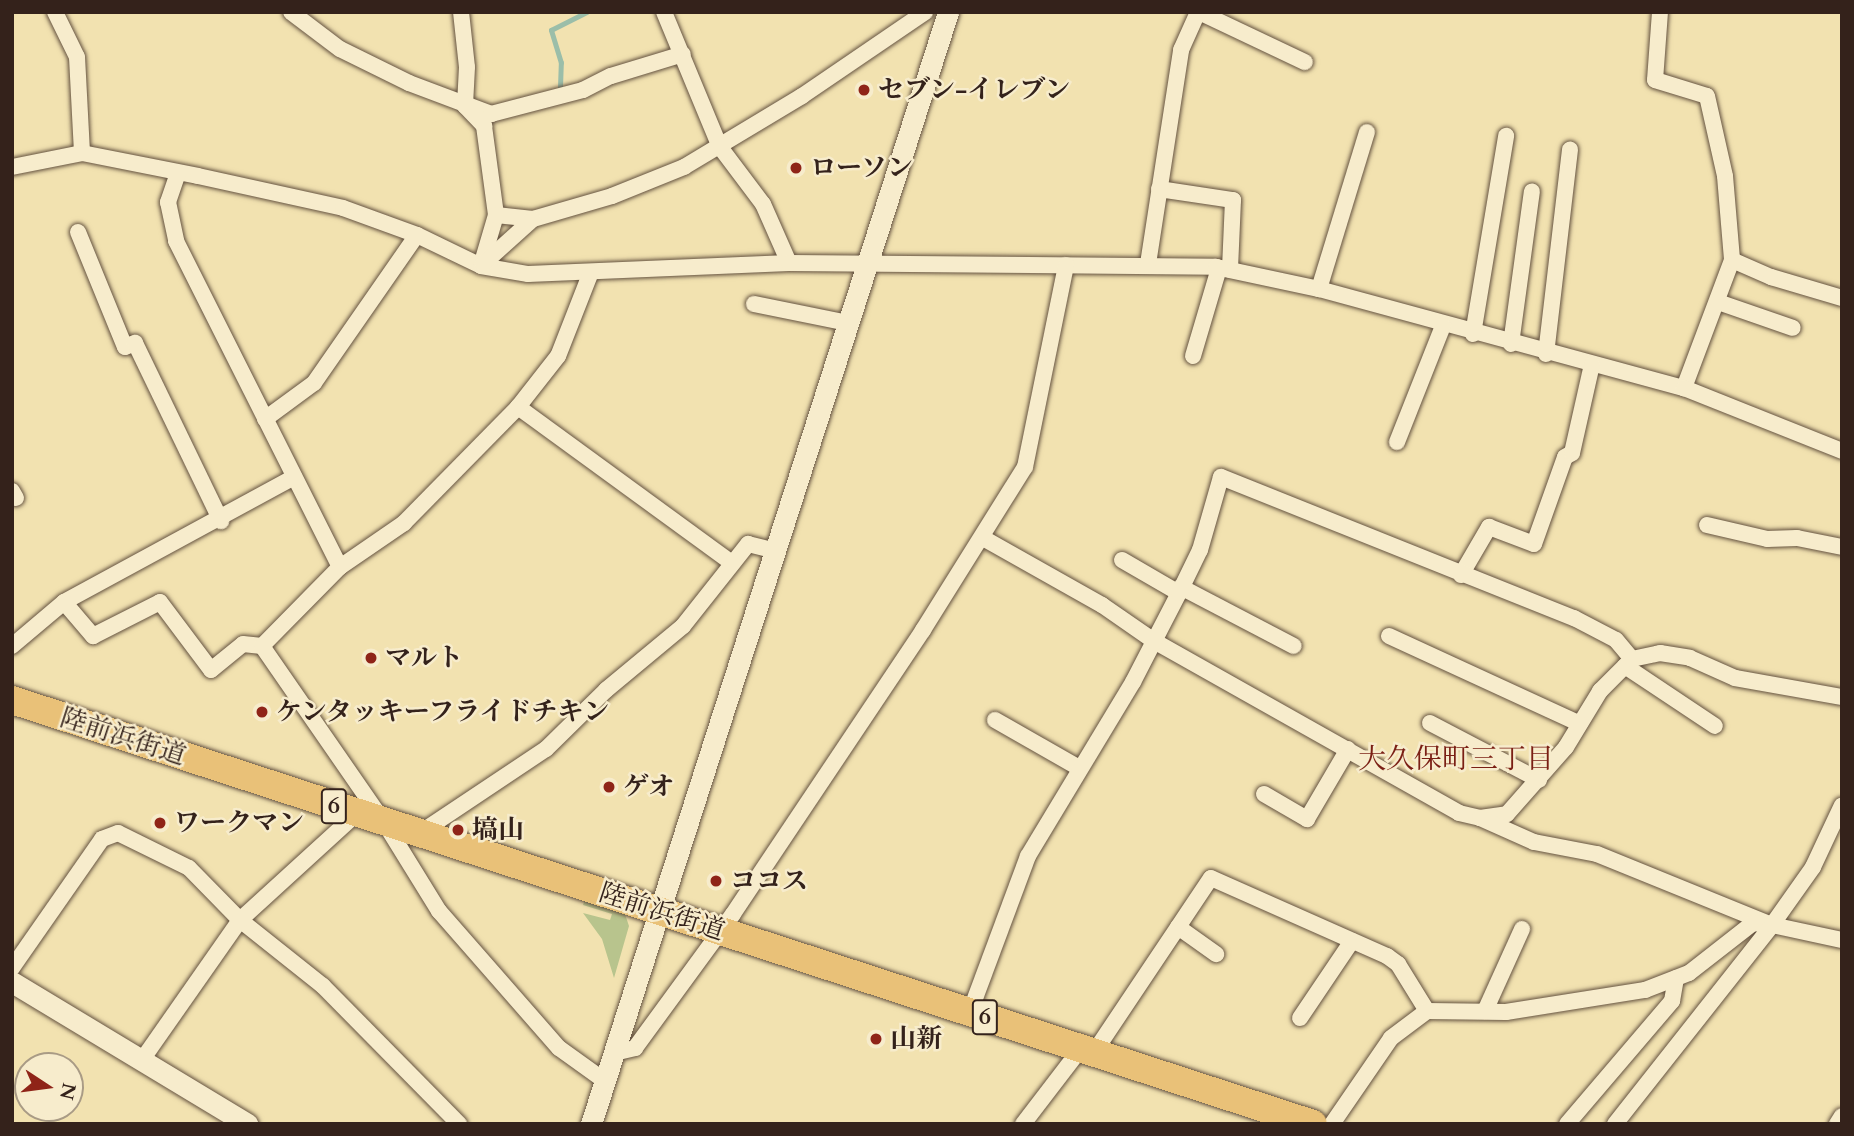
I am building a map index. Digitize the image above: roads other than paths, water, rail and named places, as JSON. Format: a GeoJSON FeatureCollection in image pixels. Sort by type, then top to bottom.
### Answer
{"type":"FeatureCollection","features":[{"type":"Feature","properties":{"kind":"highway","name":"陸前浜街道"},"geometry":{"type":"LineString","coordinates":[[12,700],[1089,1049],[1259,1116],[1313,1124]]}},
{"type":"Feature","properties":{"kind":"street"},"geometry":{"type":"LineString","coordinates":[[55,12],[69,32],[77,57],[82,153]]}},
{"type":"Feature","properties":{"kind":"street"},"geometry":{"type":"LineString","coordinates":[[291,12],[340,49],[465,106],[491,114],[583,90],[611,76],[683,54]]}},
{"type":"Feature","properties":{"kind":"street"},"geometry":{"type":"LineString","coordinates":[[461,12],[467,67],[465,106],[484,125],[496,215],[481,266]]}},
{"type":"Feature","properties":{"kind":"street"},"geometry":{"type":"LineString","coordinates":[[664,12],[720,147],[763,204],[789,263]]}},
{"type":"Feature","properties":{"kind":"street"},"geometry":{"type":"LineString","coordinates":[[496,215],[533,219],[612,196],[684,167],[720,147],[925,12]]}},
{"type":"Feature","properties":{"kind":"street"},"geometry":{"type":"LineString","coordinates":[[591,1124],[657,911],[776,551],[948,12]]}},
{"type":"Feature","properties":{"kind":"street"},"geometry":{"type":"LineString","coordinates":[[1148,264],[1181,50],[1198,12],[1305,62]]}},
{"type":"Feature","properties":{"kind":"street"},"geometry":{"type":"LineString","coordinates":[[1660,12],[1655,80],[1707,96],[1725,176],[1732,260],[1684,388]]}},
{"type":"Feature","properties":{"kind":"street"},"geometry":{"type":"LineString","coordinates":[[1319,289],[1367,132]]}},
{"type":"Feature","properties":{"kind":"street"},"geometry":{"type":"LineString","coordinates":[[1473,334],[1506,136]]}},
{"type":"Feature","properties":{"kind":"street"},"geometry":{"type":"LineString","coordinates":[[1546,354],[1570,149]]}},
{"type":"Feature","properties":{"kind":"street"},"geometry":{"type":"LineString","coordinates":[[12,167],[82,153],[343,208],[417,235],[481,266],[528,274],[591,272],[660,265],[789,263],[1148,264],[1224,269],[1319,289],[1546,354],[1684,388],[1842,451]]}},
{"type":"Feature","properties":{"kind":"street"},"geometry":{"type":"LineString","coordinates":[[178,173],[168,202],[176,241],[340,567]]}},
{"type":"Feature","properties":{"kind":"street"},"geometry":{"type":"LineString","coordinates":[[1159,188],[1233,200],[1224,269],[1193,355]]}},
{"type":"Feature","properties":{"kind":"street"},"geometry":{"type":"LineString","coordinates":[[1511,344],[1532,191]]}},
{"type":"Feature","properties":{"kind":"street"},"geometry":{"type":"LineString","coordinates":[[481,266],[533,219]]}},
{"type":"Feature","properties":{"kind":"street"},"geometry":{"type":"LineString","coordinates":[[78,232],[125,347],[135,343],[221,521]]}},
{"type":"Feature","properties":{"kind":"street"},"geometry":{"type":"LineString","coordinates":[[265,419],[314,383],[417,235]]}},
{"type":"Feature","properties":{"kind":"street"},"geometry":{"type":"LineString","coordinates":[[1732,260],[1771,277],[1842,298]]}},
{"type":"Feature","properties":{"kind":"street"},"geometry":{"type":"LineString","coordinates":[[614,1053],[635,1048],[721,931],[983,538],[1025,467],[1066,265]]}},
{"type":"Feature","properties":{"kind":"street"},"geometry":{"type":"LineString","coordinates":[[262,646],[340,567],[404,523],[518,407],[558,356],[591,272]]}},
{"type":"Feature","properties":{"kind":"street"},"geometry":{"type":"LineString","coordinates":[[1718,302],[1793,328]]}},
{"type":"Feature","properties":{"kind":"street"},"geometry":{"type":"LineString","coordinates":[[754,304],[848,323]]}},
{"type":"Feature","properties":{"kind":"street"},"geometry":{"type":"LineString","coordinates":[[1396,442],[1443,326]]}},
{"type":"Feature","properties":{"kind":"street"},"geometry":{"type":"LineString","coordinates":[[1461,575],[1489,527],[1534,544],[1565,457],[1572,453],[1592,364]]}},
{"type":"Feature","properties":{"kind":"street"},"geometry":{"type":"LineString","coordinates":[[518,407],[732,562]]}},
{"type":"Feature","properties":{"kind":"street"},"geometry":{"type":"LineString","coordinates":[[12,646],[64,602],[221,521],[294,477]]}},
{"type":"Feature","properties":{"kind":"street"},"geometry":{"type":"LineString","coordinates":[[970,1012],[1027,856],[1154,641],[1200,550],[1221,477],[1574,618],[1616,640],[1628,662],[1715,726]]}},
{"type":"Feature","properties":{"kind":"street"},"geometry":{"type":"LineString","coordinates":[[1707,525],[1766,539],[1797,538],[1842,547]]}},
{"type":"Feature","properties":{"kind":"street"},"geometry":{"type":"LineString","coordinates":[[983,538],[1102,605],[1154,641],[1460,813],[1480,818],[1534,842],[1597,854],[1772,925]]}},
{"type":"Feature","properties":{"kind":"street"},"geometry":{"type":"LineString","coordinates":[[420,834],[546,749],[606,690],[683,626],[748,544],[776,551]]}},
{"type":"Feature","properties":{"kind":"street"},"geometry":{"type":"LineString","coordinates":[[1122,560],[1294,646]]}},
{"type":"Feature","properties":{"kind":"street"},"geometry":{"type":"LineString","coordinates":[[64,602],[93,636],[160,601],[211,670],[243,644],[262,646],[384,822],[439,911],[559,1048],[605,1081]]}},
{"type":"Feature","properties":{"kind":"street"},"geometry":{"type":"LineString","coordinates":[[1389,636],[1580,724]]}},
{"type":"Feature","properties":{"kind":"street"},"geometry":{"type":"LineString","coordinates":[[1480,818],[1507,814],[1539,780],[1580,724],[1600,691],[1628,662],[1660,653],[1680,656],[1735,678],[1842,697]]}},
{"type":"Feature","properties":{"kind":"street"},"geometry":{"type":"LineString","coordinates":[[995,720],[1079,768]]}},
{"type":"Feature","properties":{"kind":"street"},"geometry":{"type":"LineString","coordinates":[[1430,723],[1539,780]]}},
{"type":"Feature","properties":{"kind":"street"},"geometry":{"type":"LineString","coordinates":[[1264,794],[1307,819],[1348,749]]}},
{"type":"Feature","properties":{"kind":"street"},"geometry":{"type":"LineString","coordinates":[[1615,1124],[1772,925],[1813,867],[1842,805]]}},
{"type":"Feature","properties":{"kind":"street"},"geometry":{"type":"LineString","coordinates":[[142,1060],[240,920],[357,813]]}},
{"type":"Feature","properties":{"kind":"street"},"geometry":{"type":"LineString","coordinates":[[12,968],[102,839],[118,833],[189,868],[240,920],[323,986],[458,1123]]}},
{"type":"Feature","properties":{"kind":"street"},"geometry":{"type":"LineString","coordinates":[[1023,1124],[1089,1049],[1211,878],[1398,964],[1427,1011]]}},
{"type":"Feature","properties":{"kind":"street"},"geometry":{"type":"LineString","coordinates":[[1332,1124],[1391,1038],[1427,1011],[1485,1011],[1645,990],[1676,978],[1753,923],[1842,940]]}},
{"type":"Feature","properties":{"kind":"street"},"geometry":{"type":"LineString","coordinates":[[1178,927],[1216,954]]}},
{"type":"Feature","properties":{"kind":"street"},"geometry":{"type":"LineString","coordinates":[[1485,1011],[1522,929]]}},
{"type":"Feature","properties":{"kind":"street"},"geometry":{"type":"LineString","coordinates":[[1300,1018],[1352,941]]}},
{"type":"Feature","properties":{"kind":"street"},"geometry":{"type":"LineString","coordinates":[[1567,1124],[1672,1001],[1676,978]]}},
{"type":"Feature","properties":{"kind":"street"},"geometry":{"type":"LineString","coordinates":[[12,982],[247,1124]]}},
{"type":"Feature","properties":{"kind":"street"},"geometry":{"type":"LineString","coordinates":[[1837,1124],[1842,1116]]}},
{"type":"Feature","properties":{"kind":"waterway"},"geometry":{"type":"LineString","coordinates":[[560,87],[561,63],[551,30],[587,12]]}},
{"type":"Feature","properties":{"kind":"place","name":"セブン-イレブン"},"geometry":{"type":"Point","coordinates":[864,90]}},
{"type":"Feature","properties":{"kind":"place","name":"ローソン"},"geometry":{"type":"Point","coordinates":[796,168]}},
{"type":"Feature","properties":{"kind":"place","name":"マルト"},"geometry":{"type":"Point","coordinates":[371,658]}},
{"type":"Feature","properties":{"kind":"place","name":"ケンタッキーフライドチキン"},"geometry":{"type":"Point","coordinates":[262,712]}},
{"type":"Feature","properties":{"kind":"place","name":"ゲオ"},"geometry":{"type":"Point","coordinates":[609,787]}},
{"type":"Feature","properties":{"kind":"place","name":"ワークマン"},"geometry":{"type":"Point","coordinates":[160,823]}},
{"type":"Feature","properties":{"kind":"place","name":"塙山"},"geometry":{"type":"Point","coordinates":[458,830]}},
{"type":"Feature","properties":{"kind":"place","name":"ココス"},"geometry":{"type":"Point","coordinates":[716,881]}},
{"type":"Feature","properties":{"kind":"place","name":"山新"},"geometry":{"type":"Point","coordinates":[876,1039]}},
{"type":"Feature","properties":{"kind":"district","name":"大久保町三丁目"},"geometry":{"type":"Point","coordinates":[1456,759]}}]}
